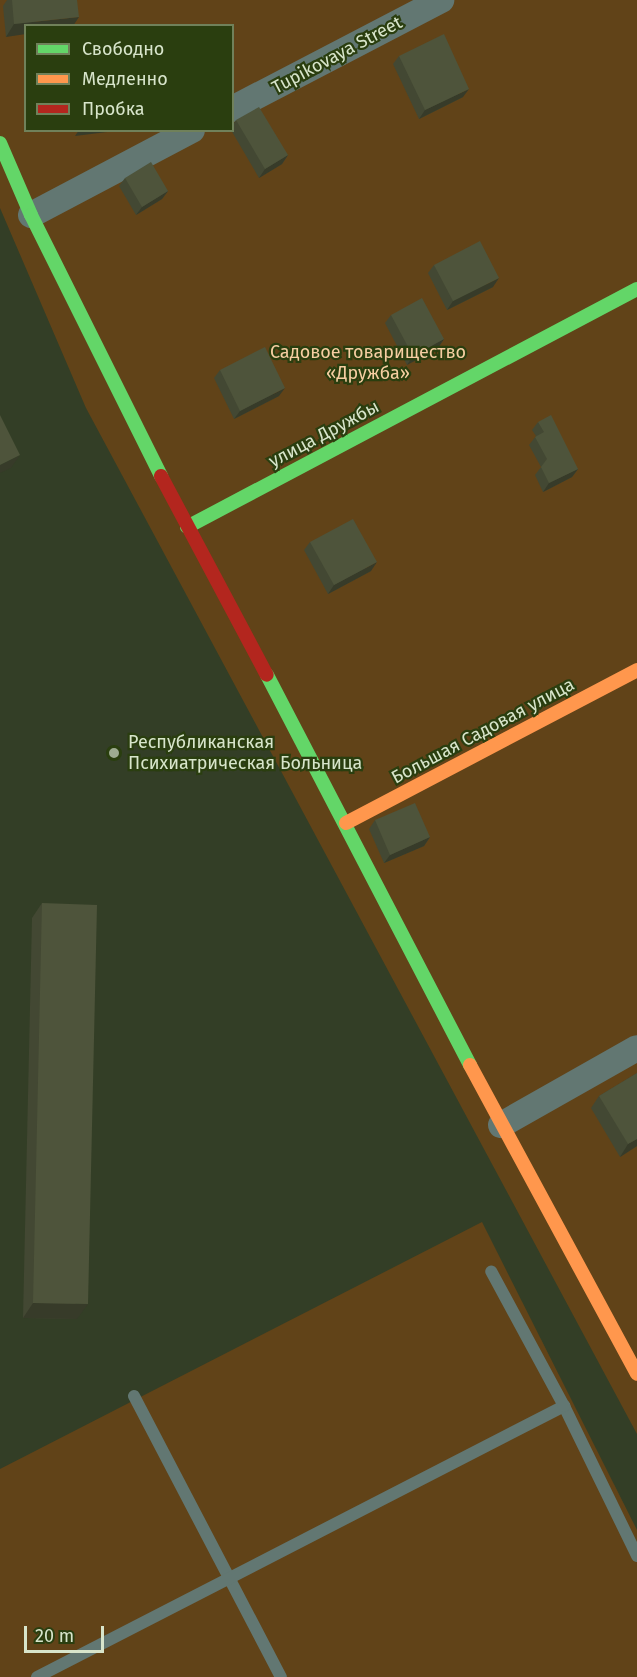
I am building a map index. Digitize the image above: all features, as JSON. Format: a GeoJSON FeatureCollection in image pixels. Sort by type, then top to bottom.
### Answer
{"type":"FeatureCollection","features":[{"type":"Feature","properties":{"kind":"street","name":"Tupikovaya Street"},"geometry":{"type":"LineString","coordinates":[[234,108],[441,0]]}},
{"type":"Feature","properties":{"kind":"street"},"geometry":{"type":"LineString","coordinates":[[31,215],[188,132]]}},
{"type":"Feature","properties":{"kind":"street"},"geometry":{"type":"LineString","coordinates":[[0,143],[31,215],[187,527],[346,823],[501,1125],[637,1374]]}},
{"type":"Feature","properties":{"kind":"street","name":"улица Дружбы"},"geometry":{"type":"LineString","coordinates":[[187,527],[637,289]]}},
{"type":"Feature","properties":{"kind":"street","name":"Большая Садовая улица"},"geometry":{"type":"LineString","coordinates":[[346,823],[637,670]]}},
{"type":"Feature","properties":{"kind":"street"},"geometry":{"type":"LineString","coordinates":[[501,1125],[637,1048]]}},
{"type":"Feature","properties":{"kind":"lane"},"geometry":{"type":"LineString","coordinates":[[491,1271],[564,1406],[637,1556]]}},
{"type":"Feature","properties":{"kind":"lane"},"geometry":{"type":"LineString","coordinates":[[134,1396],[232,1579],[281,1677]]}},
{"type":"Feature","properties":{"kind":"lane"},"geometry":{"type":"LineString","coordinates":[[38,1677],[564,1406]]}},
{"type":"Feature","properties":{"kind":"green space","name":"Садовое товарищество «Дружба»"},"geometry":{"type":"Polygon","coordinates":[[[0,0],[637,0],[637,1434],[86,408],[0,208],[0,0]]]}},
{"type":"Feature","properties":{"kind":"green space"},"geometry":{"type":"Polygon","coordinates":[[[482,1222],[637,1530],[637,1677],[0,1677],[0,1469],[482,1222]]]}},
{"type":"Feature","properties":{"kind":"building"},"geometry":{"type":"Polygon","coordinates":[[[12,0],[77,0],[79,17],[14,24],[12,0]]]}},
{"type":"Feature","properties":{"kind":"building"},"geometry":{"type":"Polygon","coordinates":[[[444,34],[469,89],[425,110],[399,56],[444,34]]]}},
{"type":"Feature","properties":{"kind":"building"},"geometry":{"type":"Polygon","coordinates":[[[259,107],[288,155],[265,169],[236,120],[259,107]]]}},
{"type":"Feature","properties":{"kind":"building"},"geometry":{"type":"Polygon","coordinates":[[[151,162],[168,191],[142,207],[125,178],[151,162]]]}},
{"type":"Feature","properties":{"kind":"building"},"geometry":{"type":"Polygon","coordinates":[[[480,241],[499,278],[453,301],[434,265],[480,241]]]}},
{"type":"Feature","properties":{"kind":"building"},"geometry":{"type":"Polygon","coordinates":[[[422,298],[444,339],[413,356],[391,315],[422,298]]]}},
{"type":"Feature","properties":{"kind":"building"},"geometry":{"type":"Polygon","coordinates":[[[265,347],[285,388],[240,411],[220,370],[265,347]]]}},
{"type":"Feature","properties":{"kind":"building"},"geometry":{"type":"Polygon","coordinates":[[[0,415],[20,455],[0,465],[0,415]]]}},
{"type":"Feature","properties":{"kind":"building"},"geometry":{"type":"Polygon","coordinates":[[[551,415],[578,469],[549,483],[541,467],[547,459],[535,437],[544,432],[538,422],[551,415]]]}},
{"type":"Feature","properties":{"kind":"building"},"geometry":{"type":"Polygon","coordinates":[[[353,519],[377,562],[334,585],[310,542],[353,519]]]}},
{"type":"Feature","properties":{"kind":"building"},"geometry":{"type":"Polygon","coordinates":[[[415,803],[430,837],[390,855],[375,820],[415,803]]]}},
{"type":"Feature","properties":{"kind":"building"},"geometry":{"type":"Polygon","coordinates":[[[42,903],[97,905],[88,1304],[33,1303],[42,903]]]}},
{"type":"Feature","properties":{"kind":"building"},"geometry":{"type":"Polygon","coordinates":[[[637,1073],[637,1139],[628,1144],[599,1096],[637,1073]]]}},
{"type":"Feature","properties":{"kind":"traffic: fast"},"geometry":{"type":"LineString","coordinates":[[0,143],[31,215],[161,476]]}},
{"type":"Feature","properties":{"kind":"traffic: fast"},"geometry":{"type":"LineString","coordinates":[[187,527],[637,289]]}},
{"type":"Feature","properties":{"kind":"traffic: fast"},"geometry":{"type":"LineString","coordinates":[[267,675],[470,1065]]}},
{"type":"Feature","properties":{"kind":"traffic: slow"},"geometry":{"type":"LineString","coordinates":[[346,823],[637,670]]}},
{"type":"Feature","properties":{"kind":"traffic: slow"},"geometry":{"type":"LineString","coordinates":[[470,1065],[637,1374]]}},
{"type":"Feature","properties":{"kind":"traffic: jam"},"geometry":{"type":"LineString","coordinates":[[161,476],[267,675]]}},
{"type":"Feature","properties":{"kind":"place","name":"Республиканская Психиатрическая Больница"},"geometry":{"type":"Point","coordinates":[114,753]}}]}
